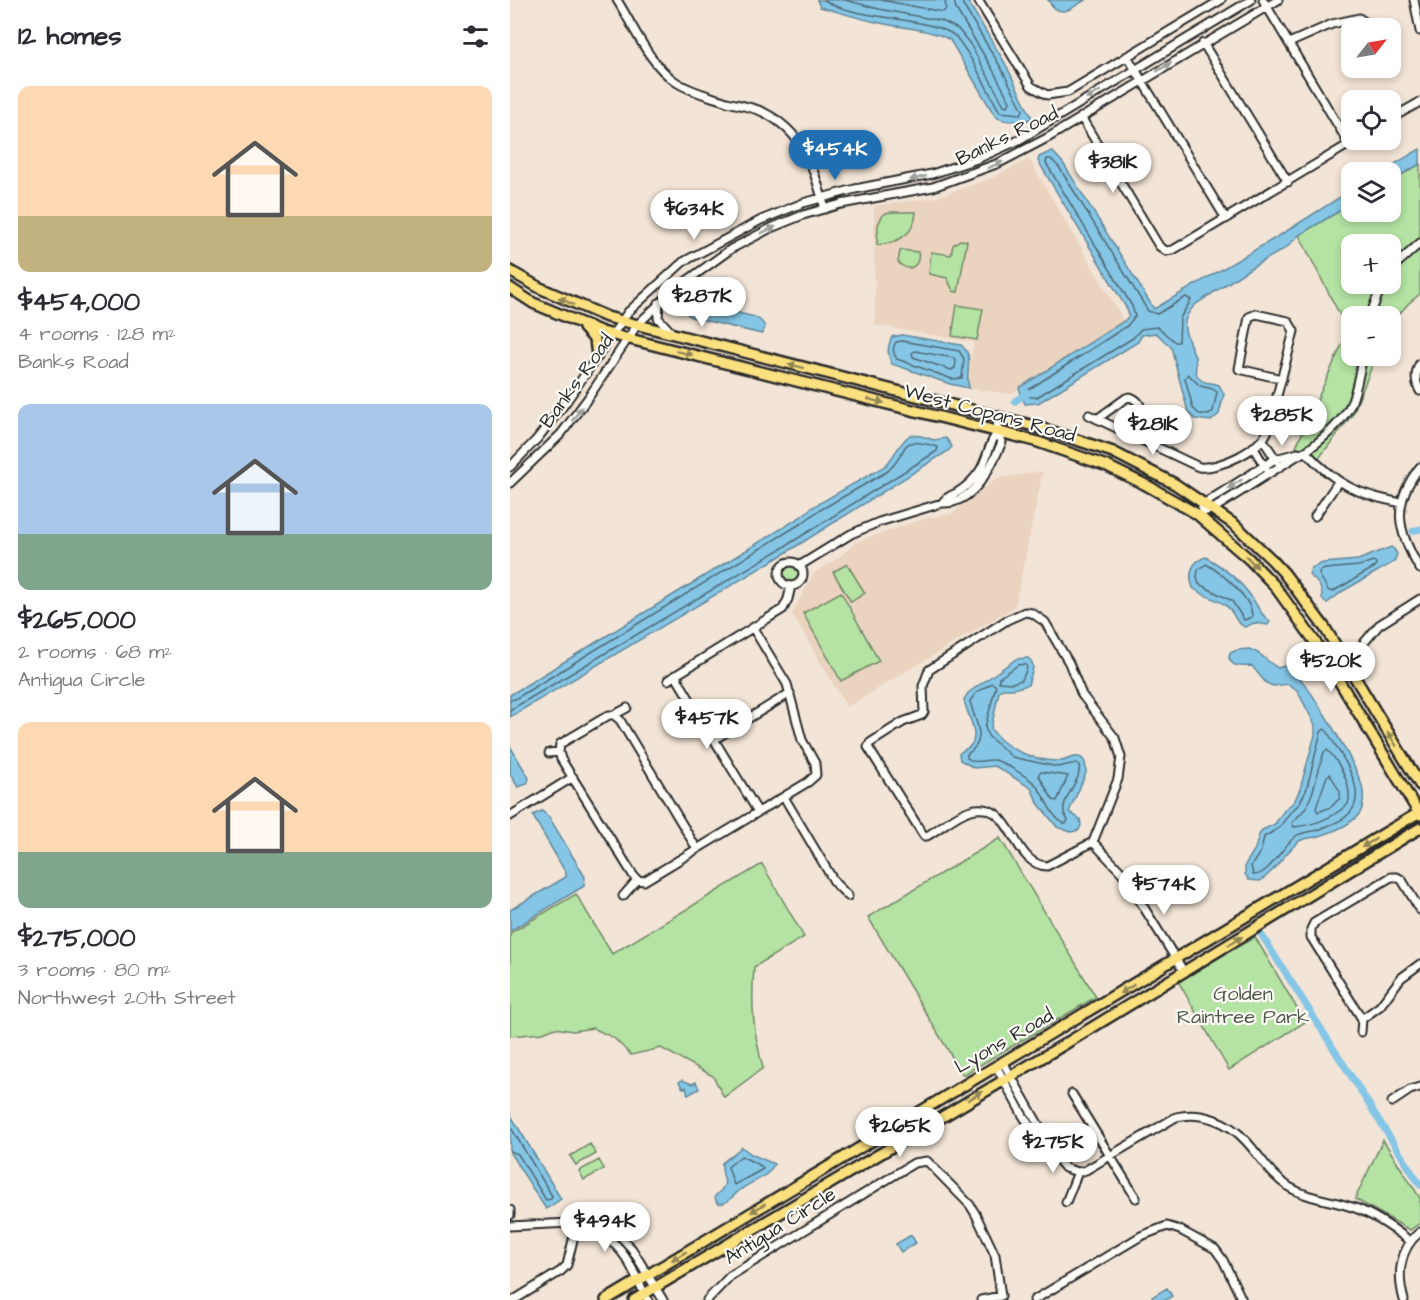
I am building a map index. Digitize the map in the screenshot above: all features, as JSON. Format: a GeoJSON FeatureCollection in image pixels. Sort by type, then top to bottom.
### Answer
{"type":"FeatureCollection","features":[{"type":"Feature","properties":{"kind":"main road","name":"West Copans Road"},"geometry":{"type":"LineString","coordinates":[[510,271],[577,306],[621,321],[997,416],[1075,438],[1113,452],[1165,478],[1205,502],[1235,525],[1272,560],[1307,602],[1420,785]]}},
{"type":"Feature","properties":{"kind":"main road","name":"West Copans Road"},"geometry":{"type":"LineString","coordinates":[[510,288],[533,303],[580,324],[613,335],[998,432],[1071,453],[1123,473],[1197,514],[1249,559],[1274,585],[1295,612],[1420,814]]}},
{"type":"Feature","properties":{"kind":"main road"},"geometry":{"type":"LineString","coordinates":[[580,324],[595,340],[597,356]]}},
{"type":"Feature","properties":{"kind":"main road","name":"Lyons Road"},"geometry":{"type":"LineString","coordinates":[[606,1300],[1420,814]]}},
{"type":"Feature","properties":{"kind":"main road","name":"Lyons Road"},"geometry":{"type":"LineString","coordinates":[[634,1300],[646,1297],[656,1287],[1184,972],[1420,828]]}},
{"type":"Feature","properties":{"kind":"street"},"geometry":{"type":"LineString","coordinates":[[617,0],[661,68],[674,81],[691,90],[761,112],[782,123],[798,139],[810,158],[825,209]]}},
{"type":"Feature","properties":{"kind":"street"},"geometry":{"type":"LineString","coordinates":[[978,0],[1031,86],[1047,95],[1068,92],[1221,0]]}},
{"type":"Feature","properties":{"kind":"street","name":"Banks Road"},"geometry":{"type":"LineString","coordinates":[[510,467],[552,421],[621,321],[661,281],[698,253],[761,220],[822,197],[932,174],[977,159],[1019,140],[1251,0]]}},
{"type":"Feature","properties":{"kind":"street","name":"Banks Road"},"geometry":{"type":"LineString","coordinates":[[510,483],[561,435],[637,325],[692,275],[730,249],[771,228],[825,209],[933,187],[978,172],[1029,148],[1203,44],[1265,3],[1278,0]]}},
{"type":"Feature","properties":{"kind":"street"},"geometry":{"type":"LineString","coordinates":[[1414,0],[1420,31]]}},
{"type":"Feature","properties":{"kind":"street"},"geometry":{"type":"LineString","coordinates":[[1265,3],[1341,131]]}},
{"type":"Feature","properties":{"kind":"street"},"geometry":{"type":"LineString","coordinates":[[1289,43],[1341,22]]}},
{"type":"Feature","properties":{"kind":"street"},"geometry":{"type":"LineString","coordinates":[[1203,44],[1288,182]]}},
{"type":"Feature","properties":{"kind":"street"},"geometry":{"type":"LineString","coordinates":[[1127,56],[1226,219]]}},
{"type":"Feature","properties":{"kind":"street"},"geometry":{"type":"LineString","coordinates":[[1401,113],[1420,102]]}},
{"type":"Feature","properties":{"kind":"street"},"geometry":{"type":"LineString","coordinates":[[1081,117],[1159,246],[1166,251],[1173,250],[1341,149]]}},
{"type":"Feature","properties":{"kind":"street"},"geometry":{"type":"LineString","coordinates":[[1401,260],[1420,243]]}},
{"type":"Feature","properties":{"kind":"street"},"geometry":{"type":"LineString","coordinates":[[660,303],[658,318],[675,335]]}},
{"type":"Feature","properties":{"kind":"street"},"geometry":{"type":"LineString","coordinates":[[1089,416],[1204,468],[1229,462],[1263,440],[1268,430],[1282,379],[1294,331],[1288,321],[1252,315],[1249,317],[1239,369],[1282,379]]}},
{"type":"Feature","properties":{"kind":"street"},"geometry":{"type":"LineString","coordinates":[[1420,363],[1417,370],[1417,386],[1420,391]]}},
{"type":"Feature","properties":{"kind":"street"},"geometry":{"type":"LineString","coordinates":[[1197,514],[1214,509],[1306,452],[1340,421],[1350,406],[1360,366]]}},
{"type":"Feature","properties":{"kind":"street"},"geometry":{"type":"LineString","coordinates":[[1097,420],[1126,398],[1135,399],[1140,405],[1141,412],[1131,435]]}},
{"type":"Feature","properties":{"kind":"street"},"geometry":{"type":"LineString","coordinates":[[799,566],[851,534],[879,522],[958,500],[977,485],[993,464],[1002,442],[998,432],[997,416]]}},
{"type":"Feature","properties":{"kind":"street"},"geometry":{"type":"LineString","coordinates":[[1263,440],[1280,466]]}},
{"type":"Feature","properties":{"kind":"street"},"geometry":{"type":"LineString","coordinates":[[1253,447],[1269,473]]}},
{"type":"Feature","properties":{"kind":"street"},"geometry":{"type":"LineString","coordinates":[[1197,514],[1205,502],[1275,459],[1288,454],[1306,452],[1338,482],[1364,494],[1402,503]]}},
{"type":"Feature","properties":{"kind":"street"},"geometry":{"type":"LineString","coordinates":[[1420,467],[1408,482],[1400,521],[1404,538],[1420,569]]}},
{"type":"Feature","properties":{"kind":"street"},"geometry":{"type":"LineString","coordinates":[[1315,516],[1338,482]]}},
{"type":"Feature","properties":{"kind":"street"},"geometry":{"type":"LineString","coordinates":[[788,562],[796,563],[802,572],[801,580],[791,586],[782,582],[779,571],[788,562]]}},
{"type":"Feature","properties":{"kind":"street"},"geometry":{"type":"LineString","coordinates":[[758,812],[715,739],[672,677],[783,609],[791,586]]}},
{"type":"Feature","properties":{"kind":"street"},"geometry":{"type":"LineString","coordinates":[[1363,644],[1379,624],[1420,599]]}},
{"type":"Feature","properties":{"kind":"street"},"geometry":{"type":"LineString","coordinates":[[1025,612],[1032,613],[1045,621],[1069,663],[1082,695],[1090,708],[1107,726],[1119,749],[1121,757],[1118,779],[1093,842],[1047,866],[1039,866],[1031,862],[1001,818],[992,812],[983,810],[972,810],[924,836],[868,747],[870,743],[903,722],[922,715],[924,712],[924,678],[929,670],[963,651],[1012,617],[1025,612]]}},
{"type":"Feature","properties":{"kind":"street"},"geometry":{"type":"LineString","coordinates":[[637,880],[644,881],[784,797],[816,775],[814,763],[802,740],[787,684],[753,628]]}},
{"type":"Feature","properties":{"kind":"street"},"geometry":{"type":"LineString","coordinates":[[715,739],[790,693]]}},
{"type":"Feature","properties":{"kind":"street"},"geometry":{"type":"LineString","coordinates":[[627,708],[614,715],[609,715],[560,744],[559,752],[637,880]]}},
{"type":"Feature","properties":{"kind":"street"},"geometry":{"type":"LineString","coordinates":[[614,715],[620,720],[697,849]]}},
{"type":"Feature","properties":{"kind":"street"},"geometry":{"type":"LineString","coordinates":[[549,753],[559,752]]}},
{"type":"Feature","properties":{"kind":"street"},"geometry":{"type":"LineString","coordinates":[[510,816],[573,777]]}},
{"type":"Feature","properties":{"kind":"street"},"geometry":{"type":"LineString","coordinates":[[784,797],[835,883],[848,896]]}},
{"type":"Feature","properties":{"kind":"street"},"geometry":{"type":"LineString","coordinates":[[1093,842],[1123,874],[1184,972]]}},
{"type":"Feature","properties":{"kind":"street"},"geometry":{"type":"LineString","coordinates":[[1361,1032],[1362,1019],[1311,937],[1311,929],[1314,923],[1391,877],[1402,880],[1420,910]]}},
{"type":"Feature","properties":{"kind":"street"},"geometry":{"type":"LineString","coordinates":[[623,896],[637,880]]}},
{"type":"Feature","properties":{"kind":"street"},"geometry":{"type":"LineString","coordinates":[[1362,1019],[1380,1006],[1401,978],[1420,964]]}},
{"type":"Feature","properties":{"kind":"street"},"geometry":{"type":"LineString","coordinates":[[1000,1064],[1022,1114],[1042,1145],[1048,1148],[1065,1168],[1078,1172],[1086,1170],[1176,1117],[1189,1113],[1203,1115],[1245,1139],[1266,1167],[1290,1187],[1302,1193],[1356,1209],[1393,1228],[1410,1240]]}},
{"type":"Feature","properties":{"kind":"street"},"geometry":{"type":"LineString","coordinates":[[1392,1102],[1410,1090],[1420,1088]]}},
{"type":"Feature","properties":{"kind":"street"},"geometry":{"type":"LineString","coordinates":[[1072,1094],[1136,1198]]}},
{"type":"Feature","properties":{"kind":"street","name":"Antigua Circle"},"geometry":{"type":"LineString","coordinates":[[707,1300],[730,1276],[914,1163],[927,1161],[970,1205],[995,1255],[1001,1298],[981,1300]]}},
{"type":"Feature","properties":{"kind":"street"},"geometry":{"type":"LineString","coordinates":[[1066,1202],[1078,1172]]}},
{"type":"Feature","properties":{"kind":"street"},"geometry":{"type":"LineString","coordinates":[[510,1210],[510,1215]]}},
{"type":"Feature","properties":{"kind":"street"},"geometry":{"type":"LineString","coordinates":[[510,1226],[590,1222],[603,1226],[622,1238],[632,1248],[663,1300]]}},
{"type":"Feature","properties":{"kind":"street"},"geometry":{"type":"LineString","coordinates":[[577,1223],[606,1238],[619,1248],[646,1297]]}},
{"type":"Feature","properties":{"kind":"street"},"geometry":{"type":"LineString","coordinates":[[514,1300],[567,1265],[577,1223]]}},
{"type":"Feature","properties":{"kind":"street"},"geometry":{"type":"LineString","coordinates":[[1034,1300],[1141,1236],[1167,1226],[1180,1230],[1215,1249],[1223,1260],[1242,1300]]}},
{"type":"Feature","properties":{"kind":"street"},"geometry":{"type":"LineString","coordinates":[[1404,1300],[1400,1271],[1410,1240],[1420,1232]]}},
{"type":"Feature","properties":{"kind":"shaded area"},"geometry":{"type":"Polygon","coordinates":[[[1029,159],[1124,321],[1011,394],[969,388],[968,372],[974,342],[875,325],[874,206],[938,197],[992,178],[1029,159]]]}},
{"type":"Feature","properties":{"kind":"shaded area"},"geometry":{"type":"Polygon","coordinates":[[[1043,471],[1015,606],[847,707],[792,614],[813,574],[841,556],[856,542],[926,518],[952,514],[996,479],[1043,471]]]}},
{"type":"Feature","properties":{"kind":"green space"},"geometry":{"type":"Polygon","coordinates":[[[1420,164],[1420,294],[1401,312],[1401,306],[1341,306],[1341,317],[1299,235],[1341,210],[1341,222],[1401,222],[1401,175],[1420,164]]]}},
{"type":"Feature","properties":{"kind":"green space"},"geometry":{"type":"Polygon","coordinates":[[[892,212],[916,212],[915,220],[909,232],[904,236],[892,242],[877,245],[878,225],[882,216],[892,212]]]}},
{"type":"Feature","properties":{"kind":"green space"},"geometry":{"type":"Polygon","coordinates":[[[960,240],[967,241],[958,292],[953,291],[947,278],[929,274],[931,252],[951,255],[953,245],[960,240]]]}},
{"type":"Feature","properties":{"kind":"green space"},"geometry":{"type":"Polygon","coordinates":[[[902,250],[918,252],[918,261],[913,267],[902,266],[898,262],[902,250]]]}},
{"type":"Feature","properties":{"kind":"green space"},"geometry":{"type":"Polygon","coordinates":[[[957,305],[983,309],[977,340],[952,336],[957,305]]]}},
{"type":"Feature","properties":{"kind":"green space"},"geometry":{"type":"Polygon","coordinates":[[[1341,347],[1341,366],[1372,366],[1353,414],[1319,458],[1296,447],[1341,347]]]}},
{"type":"Feature","properties":{"kind":"green space"},"geometry":{"type":"Polygon","coordinates":[[[847,564],[865,593],[851,602],[833,572],[847,564]]]}},
{"type":"Feature","properties":{"kind":"green space"},"geometry":{"type":"Polygon","coordinates":[[[791,567],[796,569],[798,574],[796,579],[791,581],[786,579],[784,574],[786,569],[791,567]]]}},
{"type":"Feature","properties":{"kind":"green space"},"geometry":{"type":"Polygon","coordinates":[[[841,592],[879,661],[841,681],[803,613],[841,592]]]}},
{"type":"Feature","properties":{"kind":"green space"},"geometry":{"type":"Polygon","coordinates":[[[1000,838],[1096,997],[963,1075],[868,917],[1000,838]]]}},
{"type":"Feature","properties":{"kind":"green space"},"geometry":{"type":"Polygon","coordinates":[[[762,864],[804,937],[754,967],[754,1018],[763,1068],[724,1097],[713,1076],[661,1048],[631,1055],[614,1038],[593,1028],[573,1031],[555,1028],[543,1033],[510,1036],[510,933],[576,894],[612,954],[762,864]]]}},
{"type":"Feature","properties":{"kind":"green space","name":"Golden Raintree Park"},"geometry":{"type":"Polygon","coordinates":[[[1255,937],[1305,1022],[1229,1070],[1178,981],[1255,937]]]}},
{"type":"Feature","properties":{"kind":"green space"},"geometry":{"type":"Polygon","coordinates":[[[1383,1140],[1420,1198],[1420,1223],[1410,1230],[1355,1199],[1383,1140]]]}},
{"type":"Feature","properties":{"kind":"green space"},"geometry":{"type":"Polygon","coordinates":[[[590,1144],[596,1154],[576,1165],[570,1156],[590,1144]]]}},
{"type":"Feature","properties":{"kind":"green space"},"geometry":{"type":"Polygon","coordinates":[[[599,1160],[604,1169],[584,1180],[579,1171],[599,1160]]]}},
{"type":"Feature","properties":{"kind":"water"},"geometry":{"type":"Polygon","coordinates":[[[817,0],[967,0],[1005,63],[1032,118],[1013,121],[995,116],[950,40],[933,33],[885,24],[820,7],[817,0]]]}},
{"type":"Feature","properties":{"kind":"water"},"geometry":{"type":"Polygon","coordinates":[[[1048,0],[1085,0],[1061,11],[1052,6],[1048,0]]]}},
{"type":"Feature","properties":{"kind":"water"},"geometry":{"type":"Polygon","coordinates":[[[1420,149],[1420,164],[1401,175],[1401,162],[1398,162],[1420,149]]]}},
{"type":"Feature","properties":{"kind":"water"},"geometry":{"type":"Polygon","coordinates":[[[1052,151],[1063,163],[1154,309],[1341,196],[1341,210],[1299,235],[1286,248],[1249,269],[1196,304],[1190,311],[1186,318],[1185,330],[1195,357],[1197,375],[1203,381],[1219,385],[1224,394],[1219,414],[1211,421],[1195,419],[1188,412],[1171,347],[1156,333],[1142,335],[1138,342],[1038,403],[1025,404],[1019,388],[1129,316],[1127,309],[1038,161],[1039,157],[1052,151]]]}},
{"type":"Feature","properties":{"kind":"water"},"geometry":{"type":"Polygon","coordinates":[[[721,277],[728,278],[725,305],[731,310],[758,318],[765,327],[762,334],[691,317],[686,313],[684,305],[721,277]]]}},
{"type":"Feature","properties":{"kind":"water"},"geometry":{"type":"Polygon","coordinates":[[[902,335],[961,345],[969,358],[969,388],[950,384],[892,364],[888,350],[890,341],[892,337],[902,335]]]}},
{"type":"Feature","properties":{"kind":"water"},"geometry":{"type":"Polygon","coordinates":[[[910,435],[934,440],[946,438],[952,447],[787,552],[510,717],[510,695],[802,516],[811,508],[885,466],[902,442],[910,435]]]}},
{"type":"Feature","properties":{"kind":"water"},"geometry":{"type":"Polygon","coordinates":[[[1391,547],[1397,554],[1394,562],[1343,591],[1327,603],[1322,599],[1319,585],[1309,575],[1311,568],[1323,563],[1358,560],[1391,547]]]}},
{"type":"Feature","properties":{"kind":"water"},"geometry":{"type":"Polygon","coordinates":[[[1206,557],[1241,584],[1270,621],[1268,625],[1254,623],[1245,627],[1238,622],[1225,605],[1193,588],[1192,569],[1197,562],[1206,557]]]}},
{"type":"Feature","properties":{"kind":"water"},"geometry":{"type":"Polygon","coordinates":[[[1249,649],[1278,668],[1288,667],[1298,676],[1341,742],[1358,775],[1363,796],[1360,813],[1356,817],[1334,831],[1300,841],[1260,881],[1249,880],[1245,874],[1245,865],[1255,849],[1262,830],[1275,824],[1285,809],[1294,802],[1300,789],[1315,735],[1315,725],[1297,690],[1288,684],[1273,686],[1266,683],[1252,666],[1239,666],[1231,662],[1230,653],[1249,649]]]}},
{"type":"Feature","properties":{"kind":"water"},"geometry":{"type":"Polygon","coordinates":[[[1028,658],[1033,667],[1028,685],[1002,689],[999,692],[991,728],[1012,748],[1031,757],[1052,761],[1063,761],[1072,757],[1083,760],[1086,773],[1069,812],[1080,819],[1079,830],[1071,832],[1057,827],[1038,803],[1031,788],[995,766],[974,768],[960,760],[959,754],[970,746],[974,735],[964,700],[968,693],[1016,659],[1028,658]]]}},
{"type":"Feature","properties":{"kind":"water"},"geometry":{"type":"Polygon","coordinates":[[[510,746],[529,778],[527,784],[518,787],[510,774],[510,746]]]}},
{"type":"Feature","properties":{"kind":"water"},"geometry":{"type":"Polygon","coordinates":[[[542,811],[549,817],[585,877],[584,886],[510,931],[510,910],[566,877],[566,873],[534,818],[533,815],[542,811]]]}},
{"type":"Feature","properties":{"kind":"water"},"geometry":{"type":"Polygon","coordinates":[[[682,1080],[692,1084],[696,1082],[699,1089],[688,1095],[686,1087],[683,1088],[679,1082],[682,1080]]]}},
{"type":"Feature","properties":{"kind":"water"},"geometry":{"type":"Polygon","coordinates":[[[510,1114],[561,1199],[546,1209],[510,1153],[510,1114]]]}},
{"type":"Feature","properties":{"kind":"water"},"geometry":{"type":"Polygon","coordinates":[[[742,1147],[751,1154],[774,1164],[764,1176],[740,1190],[727,1202],[719,1204],[715,1196],[725,1183],[722,1163],[742,1147]]]}},
{"type":"Feature","properties":{"kind":"water"},"geometry":{"type":"Polygon","coordinates":[[[911,1235],[916,1243],[901,1252],[896,1244],[911,1235]]]}},
{"type":"Feature","properties":{"kind":"water"},"geometry":{"type":"Polygon","coordinates":[[[1167,1288],[1172,1296],[1166,1300],[1154,1300],[1152,1297],[1167,1288]]]}},
{"type":"Feature","properties":{"kind":"waterway"},"geometry":{"type":"LineString","coordinates":[[1015,401],[1028,393]]}},
{"type":"Feature","properties":{"kind":"waterway"},"geometry":{"type":"LineString","coordinates":[[1413,531],[1420,529]]}},
{"type":"Feature","properties":{"kind":"waterway"},"geometry":{"type":"LineString","coordinates":[[1261,934],[1420,1185]]}}]}
